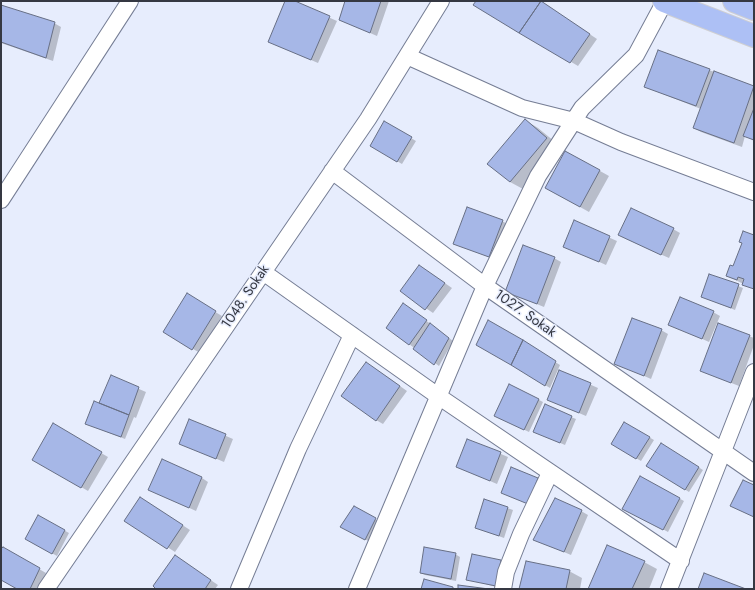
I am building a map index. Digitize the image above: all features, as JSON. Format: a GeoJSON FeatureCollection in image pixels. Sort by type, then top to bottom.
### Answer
{"type":"FeatureCollection","features":[{"type":"Feature","properties":{"kind":"highway"},"geometry":{"type":"LineString","coordinates":[[665,1],[754,36]]}},
{"type":"Feature","properties":{"kind":"highway"},"geometry":{"type":"LineString","coordinates":[[734,1],[754,9]]}},
{"type":"Feature","properties":{"kind":"street"},"geometry":{"type":"LineString","coordinates":[[1,200],[130,1]]}},
{"type":"Feature","properties":{"kind":"street","name":"1048. Sokak"},"geometry":{"type":"LineString","coordinates":[[46,589],[368,120],[441,1]]}},
{"type":"Feature","properties":{"kind":"street"},"geometry":{"type":"LineString","coordinates":[[357,589],[484,286],[538,176],[582,108],[636,55],[665,1]]}},
{"type":"Feature","properties":{"kind":"street"},"geometry":{"type":"LineString","coordinates":[[407,56],[522,108],[574,121],[621,142],[754,192]]}},
{"type":"Feature","properties":{"kind":"street","name":"1027. Sokak"},"geometry":{"type":"LineString","coordinates":[[332,171],[484,286],[754,473]]}},
{"type":"Feature","properties":{"kind":"street"},"geometry":{"type":"LineString","coordinates":[[263,272],[438,396],[681,561]]}},
{"type":"Feature","properties":{"kind":"street"},"geometry":{"type":"LineString","coordinates":[[239,589],[298,449],[352,335]]}},
{"type":"Feature","properties":{"kind":"street"},"geometry":{"type":"LineString","coordinates":[[669,589],[754,372]]}},
{"type":"Feature","properties":{"kind":"street"},"geometry":{"type":"LineString","coordinates":[[503,589],[506,572],[521,534],[550,473]]}},
{"type":"Feature","properties":{"kind":"building"},"geometry":{"type":"Polygon","coordinates":[[[285,1],[295,1],[330,16],[311,60],[268,42],[285,1]]]}},
{"type":"Feature","properties":{"kind":"building"},"geometry":{"type":"Polygon","coordinates":[[[345,1],[381,1],[370,33],[339,20],[345,1]]]}},
{"type":"Feature","properties":{"kind":"building"},"geometry":{"type":"Polygon","coordinates":[[[476,1],[541,1],[519,33],[473,5],[476,1]]]}},
{"type":"Feature","properties":{"kind":"building"},"geometry":{"type":"Polygon","coordinates":[[[541,1],[590,34],[570,63],[519,33],[541,1]]]}},
{"type":"Feature","properties":{"kind":"building"},"geometry":{"type":"Polygon","coordinates":[[[1,5],[55,22],[46,58],[1,42],[1,5]]]}},
{"type":"Feature","properties":{"kind":"building"},"geometry":{"type":"Polygon","coordinates":[[[658,50],[710,69],[696,106],[644,87],[658,50]]]}},
{"type":"Feature","properties":{"kind":"building"},"geometry":{"type":"Polygon","coordinates":[[[714,71],[754,86],[734,143],[693,128],[714,71]]]}},
{"type":"Feature","properties":{"kind":"building"},"geometry":{"type":"Polygon","coordinates":[[[754,108],[754,140],[743,136],[754,108]]]}},
{"type":"Feature","properties":{"kind":"building"},"geometry":{"type":"Polygon","coordinates":[[[525,119],[547,138],[510,182],[487,164],[525,119]]]}},
{"type":"Feature","properties":{"kind":"building"},"geometry":{"type":"Polygon","coordinates":[[[384,121],[412,137],[397,162],[370,146],[384,121]]]}},
{"type":"Feature","properties":{"kind":"building"},"geometry":{"type":"Polygon","coordinates":[[[565,151],[600,170],[580,207],[545,188],[565,151]]]}},
{"type":"Feature","properties":{"kind":"building"},"geometry":{"type":"Polygon","coordinates":[[[467,207],[503,220],[489,257],[453,244],[467,207]]]}},
{"type":"Feature","properties":{"kind":"building"},"geometry":{"type":"Polygon","coordinates":[[[631,208],[674,228],[661,255],[618,235],[631,208]]]}},
{"type":"Feature","properties":{"kind":"building"},"geometry":{"type":"Polygon","coordinates":[[[574,220],[610,236],[599,262],[563,247],[574,220]]]}},
{"type":"Feature","properties":{"kind":"building"},"geometry":{"type":"Polygon","coordinates":[[[743,231],[754,235],[754,289],[742,285],[744,279],[738,277],[737,280],[726,276],[730,265],[733,266],[742,243],[739,242],[743,231]]]}},
{"type":"Feature","properties":{"kind":"building"},"geometry":{"type":"Polygon","coordinates":[[[523,245],[555,257],[537,304],[505,292],[523,245]]]}},
{"type":"Feature","properties":{"kind":"building"},"geometry":{"type":"Polygon","coordinates":[[[419,265],[445,283],[425,310],[400,291],[419,265]]]}},
{"type":"Feature","properties":{"kind":"building"},"geometry":{"type":"Polygon","coordinates":[[[709,274],[739,284],[731,308],[701,297],[709,274]]]}},
{"type":"Feature","properties":{"kind":"building"},"geometry":{"type":"Polygon","coordinates":[[[187,293],[216,311],[192,350],[163,332],[187,293]]]}},
{"type":"Feature","properties":{"kind":"building"},"geometry":{"type":"Polygon","coordinates":[[[680,297],[714,311],[702,339],[668,325],[680,297]]]}},
{"type":"Feature","properties":{"kind":"building"},"geometry":{"type":"Polygon","coordinates":[[[403,303],[427,320],[409,345],[386,328],[403,303]]]}},
{"type":"Feature","properties":{"kind":"building"},"geometry":{"type":"Polygon","coordinates":[[[632,318],[662,329],[644,376],[614,364],[632,318]]]}},
{"type":"Feature","properties":{"kind":"building"},"geometry":{"type":"Polygon","coordinates":[[[488,320],[523,340],[511,365],[476,345],[488,320]]]}},
{"type":"Feature","properties":{"kind":"building"},"geometry":{"type":"Polygon","coordinates":[[[430,323],[449,338],[434,365],[413,349],[430,323]]]}},
{"type":"Feature","properties":{"kind":"building"},"geometry":{"type":"Polygon","coordinates":[[[718,323],[750,335],[731,383],[700,371],[718,323]]]}},
{"type":"Feature","properties":{"kind":"building"},"geometry":{"type":"Polygon","coordinates":[[[523,340],[556,361],[545,386],[511,365],[523,340]]]}},
{"type":"Feature","properties":{"kind":"building"},"geometry":{"type":"Polygon","coordinates":[[[366,362],[400,386],[376,421],[341,396],[366,362]]]}},
{"type":"Feature","properties":{"kind":"building"},"geometry":{"type":"Polygon","coordinates":[[[559,370],[591,383],[579,413],[547,400],[559,370]]]}},
{"type":"Feature","properties":{"kind":"building"},"geometry":{"type":"Polygon","coordinates":[[[111,375],[139,387],[129,415],[99,403],[111,375]]]}},
{"type":"Feature","properties":{"kind":"building"},"geometry":{"type":"Polygon","coordinates":[[[509,384],[539,399],[524,430],[494,416],[509,384]]]}},
{"type":"Feature","properties":{"kind":"building"},"geometry":{"type":"Polygon","coordinates":[[[94,401],[129,415],[121,437],[85,424],[94,401]]]}},
{"type":"Feature","properties":{"kind":"building"},"geometry":{"type":"Polygon","coordinates":[[[545,404],[572,416],[560,443],[533,432],[545,404]]]}},
{"type":"Feature","properties":{"kind":"building"},"geometry":{"type":"Polygon","coordinates":[[[189,419],[226,434],[216,459],[179,444],[189,419]]]}},
{"type":"Feature","properties":{"kind":"building"},"geometry":{"type":"Polygon","coordinates":[[[624,422],[650,437],[636,459],[611,444],[624,422]]]}},
{"type":"Feature","properties":{"kind":"building"},"geometry":{"type":"Polygon","coordinates":[[[53,423],[102,452],[81,488],[32,460],[53,423]]]}},
{"type":"Feature","properties":{"kind":"building"},"geometry":{"type":"Polygon","coordinates":[[[467,439],[501,452],[490,481],[456,467],[467,439]]]}},
{"type":"Feature","properties":{"kind":"building"},"geometry":{"type":"Polygon","coordinates":[[[661,443],[699,467],[685,490],[646,466],[661,443]]]}},
{"type":"Feature","properties":{"kind":"building"},"geometry":{"type":"Polygon","coordinates":[[[162,459],[202,477],[189,508],[148,490],[162,459]]]}},
{"type":"Feature","properties":{"kind":"building"},"geometry":{"type":"Polygon","coordinates":[[[511,467],[538,478],[528,504],[501,493],[511,467]]]}},
{"type":"Feature","properties":{"kind":"building"},"geometry":{"type":"Polygon","coordinates":[[[640,476],[680,498],[663,530],[622,509],[640,476]]]}},
{"type":"Feature","properties":{"kind":"building"},"geometry":{"type":"Polygon","coordinates":[[[743,480],[754,485],[754,517],[730,506],[743,480]]]}},
{"type":"Feature","properties":{"kind":"building"},"geometry":{"type":"Polygon","coordinates":[[[140,497],[183,525],[167,549],[124,521],[140,497]]]}},
{"type":"Feature","properties":{"kind":"building"},"geometry":{"type":"Polygon","coordinates":[[[555,498],[582,510],[564,552],[533,540],[555,498]]]}},
{"type":"Feature","properties":{"kind":"building"},"geometry":{"type":"Polygon","coordinates":[[[484,499],[508,507],[499,536],[475,528],[484,499]]]}},
{"type":"Feature","properties":{"kind":"building"},"geometry":{"type":"Polygon","coordinates":[[[354,506],[376,518],[365,540],[340,527],[354,506]]]}},
{"type":"Feature","properties":{"kind":"building"},"geometry":{"type":"Polygon","coordinates":[[[38,515],[65,530],[52,554],[25,539],[38,515]]]}},
{"type":"Feature","properties":{"kind":"building"},"geometry":{"type":"Polygon","coordinates":[[[607,545],[645,561],[632,589],[588,589],[607,545]]]}},
{"type":"Feature","properties":{"kind":"building"},"geometry":{"type":"Polygon","coordinates":[[[3,547],[40,568],[30,589],[17,589],[1,580],[1,549],[3,547]]]}},
{"type":"Feature","properties":{"kind":"building"},"geometry":{"type":"Polygon","coordinates":[[[424,547],[456,553],[451,579],[420,573],[424,547]]]}},
{"type":"Feature","properties":{"kind":"building"},"geometry":{"type":"Polygon","coordinates":[[[472,554],[501,560],[496,586],[466,580],[472,554]]]}},
{"type":"Feature","properties":{"kind":"building"},"geometry":{"type":"Polygon","coordinates":[[[175,555],[211,580],[205,589],[156,589],[153,586],[175,555]]]}},
{"type":"Feature","properties":{"kind":"building"},"geometry":{"type":"Polygon","coordinates":[[[526,561],[570,570],[566,589],[519,589],[526,561]]]}},
{"type":"Feature","properties":{"kind":"building"},"geometry":{"type":"Polygon","coordinates":[[[704,573],[746,589],[698,589],[704,573]]]}},
{"type":"Feature","properties":{"kind":"building"},"geometry":{"type":"Polygon","coordinates":[[[424,579],[453,587],[453,589],[421,589],[424,579]]]}},
{"type":"Feature","properties":{"kind":"building"},"geometry":{"type":"Polygon","coordinates":[[[458,585],[489,589],[458,589],[458,585]]]}}]}
